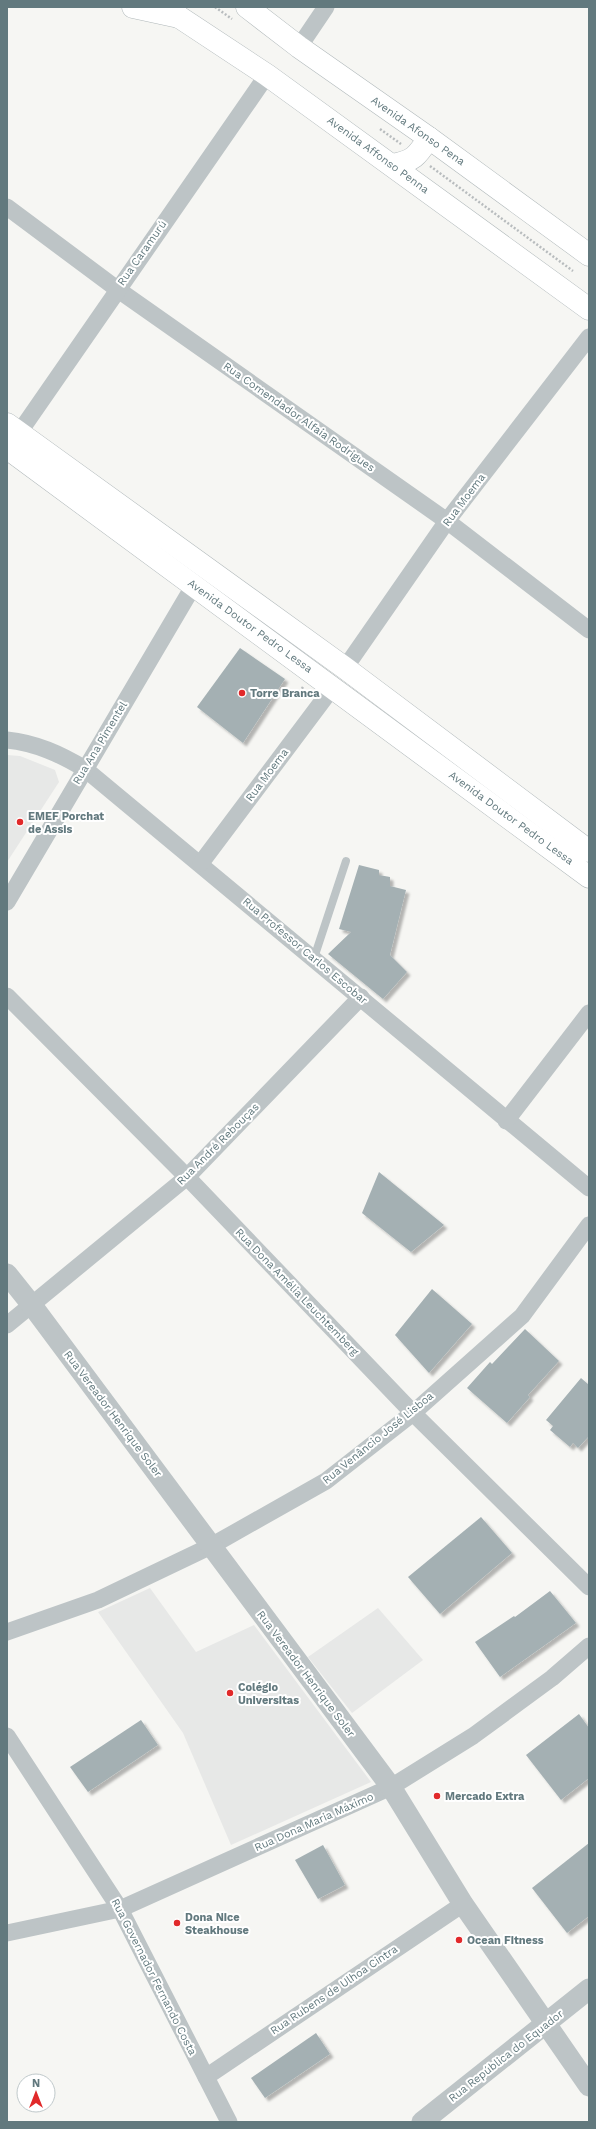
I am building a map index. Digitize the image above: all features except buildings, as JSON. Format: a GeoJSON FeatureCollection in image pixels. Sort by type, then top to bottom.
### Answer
{"type":"FeatureCollection","features":[{"type":"Feature","properties":{"kind":"main road"},"geometry":{"type":"LineString","coordinates":[[133,7],[172,12]]}},
{"type":"Feature","properties":{"kind":"main road","name":"Avenida Afonso Pena"},"geometry":{"type":"LineString","coordinates":[[247,7],[299,47],[429,138],[589,255]]}},
{"type":"Feature","properties":{"kind":"main road","name":"Avenida Affonso Penna"},"geometry":{"type":"LineString","coordinates":[[172,12],[267,75],[589,309]]}},
{"type":"Feature","properties":{"kind":"main road"},"geometry":{"type":"LineString","coordinates":[[392,165],[407,162],[417,156],[429,138]]}},
{"type":"Feature","properties":{"kind":"main road","name":"Avenida Doutor Pedro Lessa"},"geometry":{"type":"LineString","coordinates":[[10,441],[194,585],[589,877]]}},
{"type":"Feature","properties":{"kind":"main road","name":"Avenida Doutor Pedro Lessa"},"geometry":{"type":"LineString","coordinates":[[10,441],[345,668],[589,850]]}},
{"type":"Feature","properties":{"kind":"street"},"geometry":{"type":"LineString","coordinates":[[299,47],[326,7]]}},
{"type":"Feature","properties":{"kind":"street","name":"Rua Caramurú"},"geometry":{"type":"LineString","coordinates":[[10,441],[267,75]]}},
{"type":"Feature","properties":{"kind":"street","name":"Rua Comendador Alfaia Rodrigues"},"geometry":{"type":"LineString","coordinates":[[7,207],[117,289],[448,521],[589,630]]}},
{"type":"Feature","properties":{"kind":"street","name":"Rua Moema"},"geometry":{"type":"LineString","coordinates":[[345,668],[448,521],[589,337]]}},
{"type":"Feature","properties":{"kind":"street","name":"Rua Ana Pimentel"},"geometry":{"type":"LineString","coordinates":[[7,902],[194,585]]}},
{"type":"Feature","properties":{"kind":"street","name":"Rua Moema"},"geometry":{"type":"LineString","coordinates":[[201,863],[332,687]]}},
{"type":"Feature","properties":{"kind":"street","name":"Rua Professor Carlos Escobar"},"geometry":{"type":"LineString","coordinates":[[7,740],[24,742],[58,753],[85,769],[201,863],[506,1121],[589,1188]]}},
{"type":"Feature","properties":{"kind":"street","name":"Rua Dona Amélia Leuchtemberg"},"geometry":{"type":"LineString","coordinates":[[7,996],[187,1177],[412,1413],[589,1586]]}},
{"type":"Feature","properties":{"kind":"street","name":"Rua André Rebouças"},"geometry":{"type":"LineString","coordinates":[[7,1325],[187,1177],[361,997]]}},
{"type":"Feature","properties":{"kind":"street"},"geometry":{"type":"LineString","coordinates":[[506,1121],[589,1013]]}},
{"type":"Feature","properties":{"kind":"street","name":"Rua Venâncio José Lisboa"},"geometry":{"type":"LineString","coordinates":[[7,1632],[98,1600],[211,1546],[326,1482],[412,1413],[522,1316],[589,1225]]}},
{"type":"Feature","properties":{"kind":"street","name":"Rua Vereador Henrique Soler"},"geometry":{"type":"LineString","coordinates":[[7,1274],[31,1304],[391,1787],[463,1904],[545,2025],[589,2086]]}},
{"type":"Feature","properties":{"kind":"street","name":"Rua Dona Maria Máximo"},"geometry":{"type":"LineString","coordinates":[[7,1933],[120,1908],[391,1787],[473,1736],[552,1678],[589,1646]]}},
{"type":"Feature","properties":{"kind":"street","name":"Rua Governador Fernando Costa"},"geometry":{"type":"LineString","coordinates":[[7,1736],[120,1908],[229,2122]]}},
{"type":"Feature","properties":{"kind":"street","name":"Rua Rubens de Ulhoa Cintra"},"geometry":{"type":"LineString","coordinates":[[206,2077],[463,1904]]}},
{"type":"Feature","properties":{"kind":"street","name":"Rua República do Equador"},"geometry":{"type":"LineString","coordinates":[[422,2122],[589,1989]]}},
{"type":"Feature","properties":{"kind":"lane"},"geometry":{"type":"LineString","coordinates":[[314,958],[346,861]]}},
{"type":"Feature","properties":{"kind":"shaded area","name":"EMEF Porchat de Assis"},"geometry":{"type":"Polygon","coordinates":[[[7,755],[20,756],[55,770],[59,782],[7,862],[7,755]]]}},
{"type":"Feature","properties":{"kind":"shaded area","name":"Colégio Universitas"},"geometry":{"type":"Polygon","coordinates":[[[150,1588],[196,1652],[254,1625],[371,1782],[231,1845],[183,1733],[98,1612],[150,1588]]]}},
{"type":"Feature","properties":{"kind":"shaded area","name":"Colégio Universitas"},"geometry":{"type":"Polygon","coordinates":[[[378,1608],[423,1660],[352,1713],[308,1657],[378,1608]]]}},
{"type":"Feature","properties":{"kind":"place","name":"Torre Branca"},"geometry":{"type":"Point","coordinates":[242,693]}},
{"type":"Feature","properties":{"kind":"place","name":"EMEF Porchat de Assis"},"geometry":{"type":"Point","coordinates":[20,822]}},
{"type":"Feature","properties":{"kind":"place","name":"Colégio Universitas"},"geometry":{"type":"Point","coordinates":[230,1693]}},
{"type":"Feature","properties":{"kind":"place","name":"Mercado Extra"},"geometry":{"type":"Point","coordinates":[437,1796]}},
{"type":"Feature","properties":{"kind":"place","name":"Dona Nice Steakhouse"},"geometry":{"type":"Point","coordinates":[177,1923]}},
{"type":"Feature","properties":{"kind":"place","name":"Ocean Fitness"},"geometry":{"type":"Point","coordinates":[459,1940]}}]}
